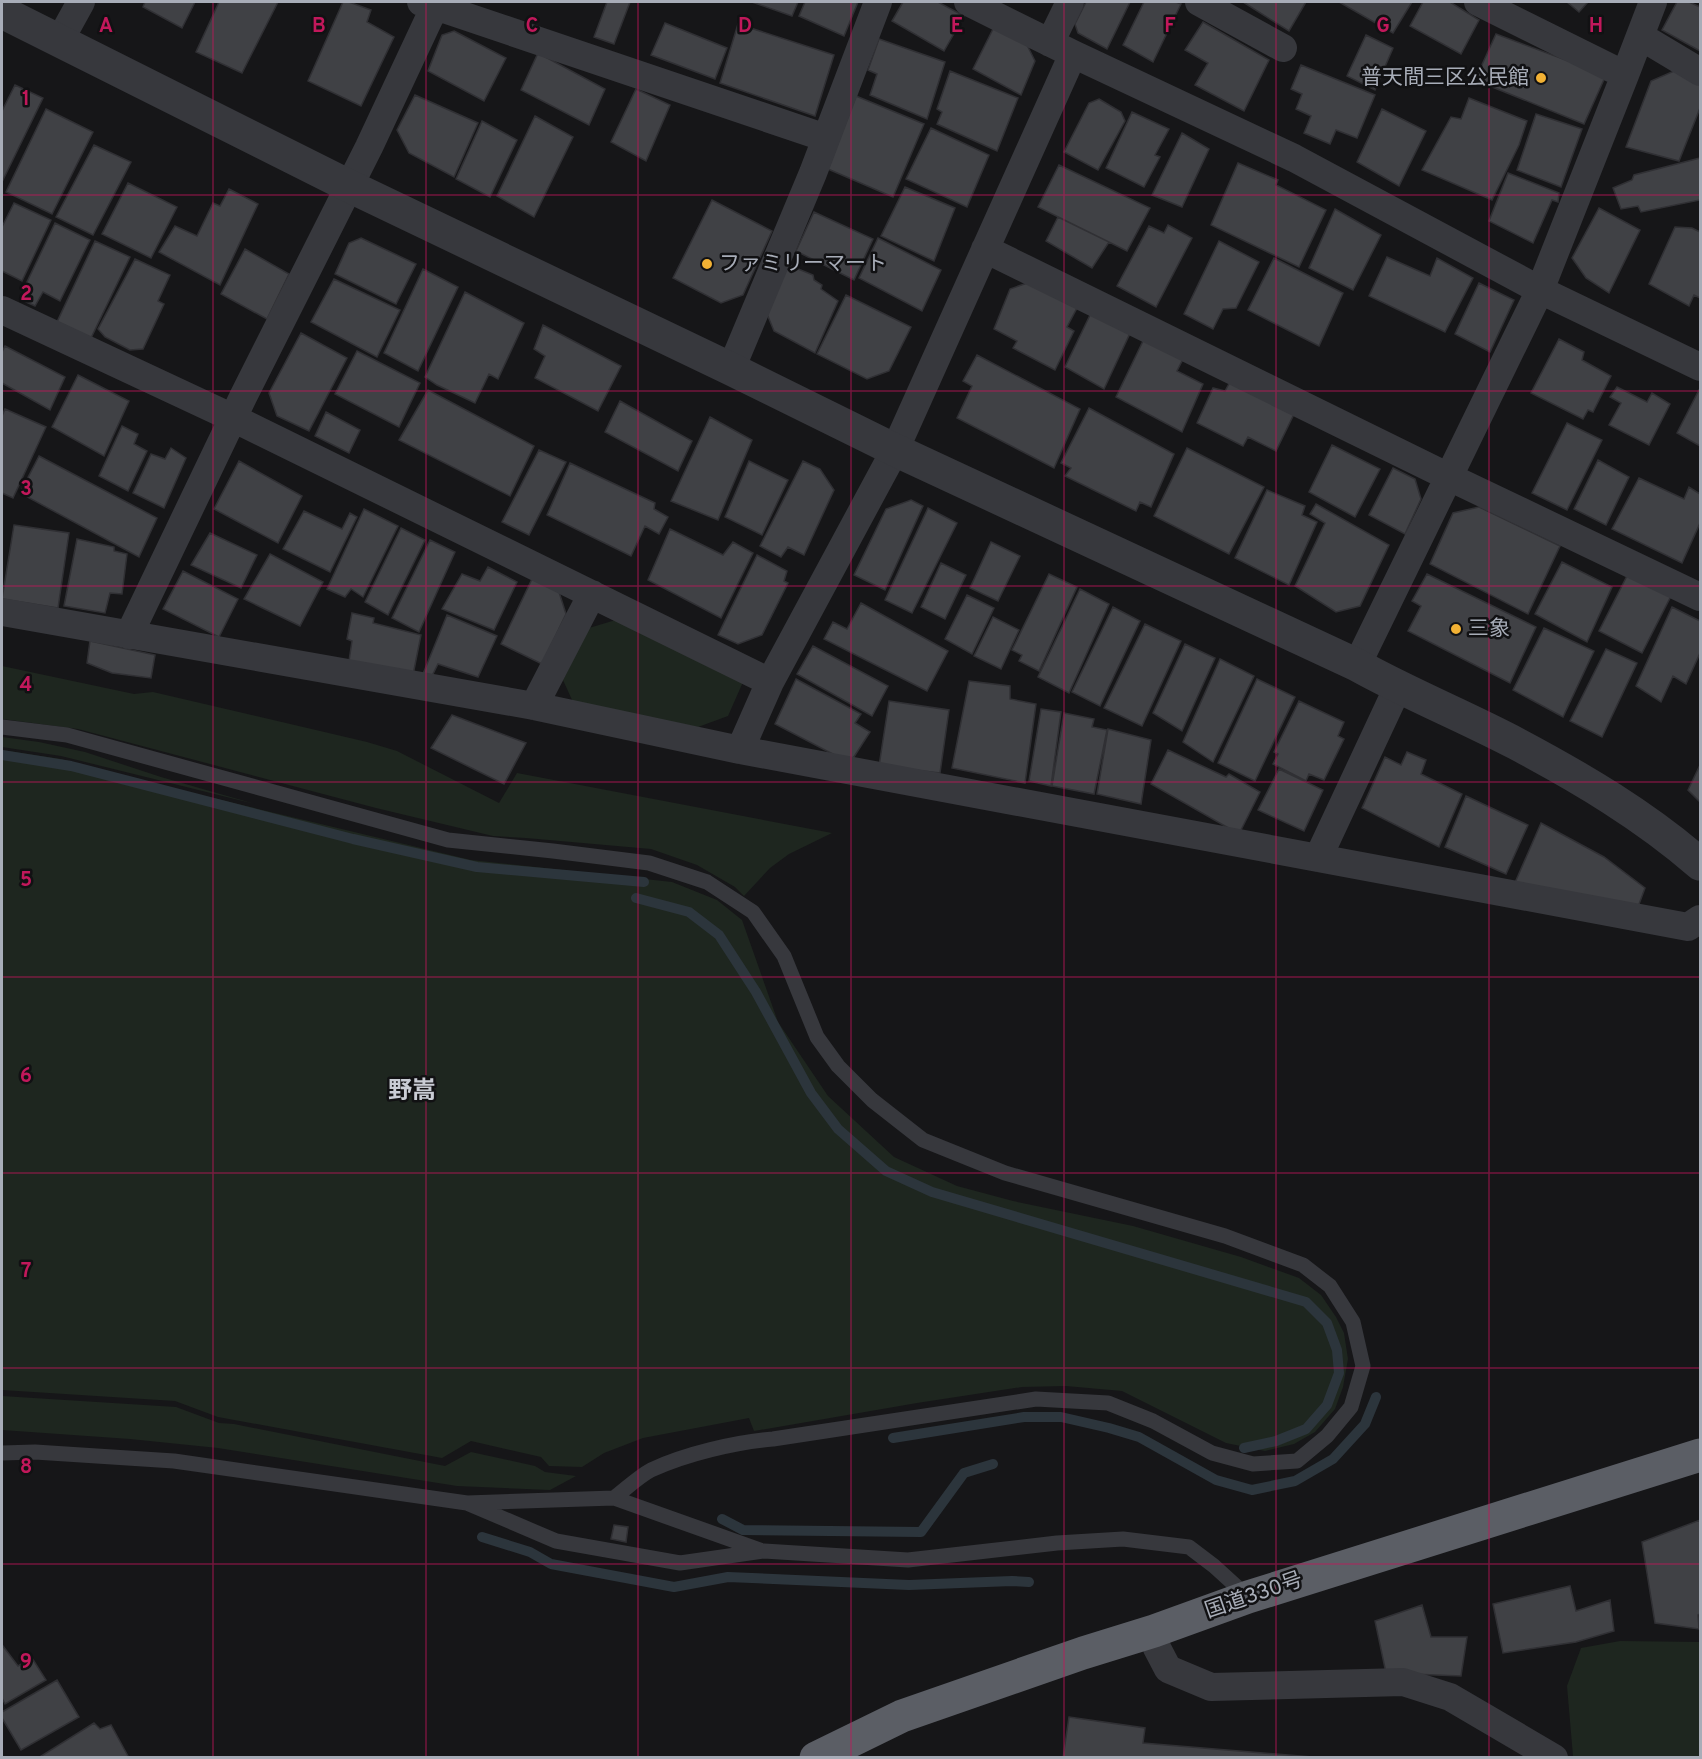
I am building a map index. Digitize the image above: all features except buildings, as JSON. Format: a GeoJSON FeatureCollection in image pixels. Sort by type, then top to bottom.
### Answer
{"type":"FeatureCollection","features":[{"type":"Feature","properties":{"kind":"highway","name":"国道330号"},"geometry":{"type":"LineString","coordinates":[[816,1758],[902,1716],[1083,1653],[1154,1631],[1248,1597],[1701,1455]]}},
{"type":"Feature","properties":{"kind":"street"},"geometry":{"type":"LineString","coordinates":[[60,40],[81,2]]}},
{"type":"Feature","properties":{"kind":"street"},"geometry":{"type":"LineString","coordinates":[[731,369],[826,138],[878,2]]}},
{"type":"Feature","properties":{"kind":"street"},"geometry":{"type":"LineString","coordinates":[[968,2],[1294,158],[1540,290],[1701,367]]}},
{"type":"Feature","properties":{"kind":"street"},"geometry":{"type":"LineString","coordinates":[[740,750],[770,682],[895,450],[985,249],[1062,48],[1070,2]]}},
{"type":"Feature","properties":{"kind":"street"},"geometry":{"type":"LineString","coordinates":[[1199,2],[1283,48]]}},
{"type":"Feature","properties":{"kind":"street"},"geometry":{"type":"LineString","coordinates":[[1478,2],[1625,75]]}},
{"type":"Feature","properties":{"kind":"street"},"geometry":{"type":"LineString","coordinates":[[1357,665],[1540,290],[1653,2]]}},
{"type":"Feature","properties":{"kind":"street"},"geometry":{"type":"LineString","coordinates":[[129,635],[233,418],[349,186],[428,4],[826,138]]}},
{"type":"Feature","properties":{"kind":"street"},"geometry":{"type":"LineString","coordinates":[[2,12],[349,186],[895,450],[1357,665],[1516,744],[1600,791],[1677,844],[1701,864]]}},
{"type":"Feature","properties":{"kind":"street"},"geometry":{"type":"LineString","coordinates":[[1640,36],[1701,72]]}},
{"type":"Feature","properties":{"kind":"street"},"geometry":{"type":"LineString","coordinates":[[985,249],[1449,477],[1701,597]]}},
{"type":"Feature","properties":{"kind":"street"},"geometry":{"type":"LineString","coordinates":[[2,310],[233,418],[770,682]]}},
{"type":"Feature","properties":{"kind":"street"},"geometry":{"type":"LineString","coordinates":[[534,706],[592,594]]}},
{"type":"Feature","properties":{"kind":"street"},"geometry":{"type":"LineString","coordinates":[[2,612],[534,706],[740,750],[1688,927],[1701,919]]}},
{"type":"Feature","properties":{"kind":"street"},"geometry":{"type":"LineString","coordinates":[[1318,858],[1398,687]]}},
{"type":"Feature","properties":{"kind":"street"},"geometry":{"type":"LineString","coordinates":[[1154,1631],[1157,1648],[1168,1669],[1211,1687],[1402,1682],[1450,1696],[1554,1758]]}},
{"type":"Feature","properties":{"kind":"lane"},"geometry":{"type":"LineString","coordinates":[[2,727],[67,735],[448,840],[649,863],[707,882],[753,912],[784,956],[817,1037],[838,1066],[872,1100],[923,1140],[1005,1173],[1225,1236],[1303,1265],[1330,1286],[1353,1322],[1364,1366],[1351,1407],[1327,1436],[1297,1461],[1253,1464],[1212,1453],[1153,1421],[1108,1402],[1036,1399],[748,1441],[677,1460],[649,1471],[614,1498]]}},
{"type":"Feature","properties":{"kind":"lane"},"geometry":{"type":"LineString","coordinates":[[2,1453],[35,1452],[174,1461],[467,1503],[614,1498],[764,1551]]}},
{"type":"Feature","properties":{"kind":"lane"},"geometry":{"type":"LineString","coordinates":[[467,1503],[556,1540],[680,1563],[764,1551],[908,1560],[1057,1543],[1123,1539],[1189,1547],[1248,1597]]}},
{"type":"Feature","properties":{"kind":"shaded area"},"geometry":{"type":"Polygon","coordinates":[[[619,619],[743,682],[728,716],[698,727],[573,702],[563,680],[589,628],[619,619]]]}},
{"type":"Feature","properties":{"kind":"shaded area"},"geometry":{"type":"Polygon","coordinates":[[[2,666],[134,694],[153,692],[367,742],[397,751],[499,803],[517,773],[832,833],[789,854],[770,868],[744,896],[735,887],[697,865],[651,849],[493,836],[376,808],[78,729],[2,719],[2,666]]]}},
{"type":"Feature","properties":{"kind":"shaded area"},"geometry":{"type":"Polygon","coordinates":[[[2,737],[85,752],[255,804],[61,756],[2,747],[2,737]]]}},
{"type":"Feature","properties":{"kind":"shaded area"},"geometry":{"type":"Polygon","coordinates":[[[2,750],[61,759],[167,787],[471,860],[672,882],[717,900],[742,920],[778,1022],[828,1096],[894,1157],[957,1186],[1013,1201],[1133,1226],[1241,1257],[1299,1278],[1321,1295],[1344,1333],[1348,1359],[1343,1387],[1335,1409],[1315,1432],[1294,1444],[1265,1451],[1226,1443],[1122,1391],[1066,1386],[1022,1387],[754,1431],[749,1418],[643,1438],[604,1453],[582,1467],[549,1466],[541,1457],[471,1441],[442,1458],[218,1417],[175,1401],[2,1390],[2,750]]]}},
{"type":"Feature","properties":{"kind":"shaded area"},"geometry":{"type":"Polygon","coordinates":[[[2,1396],[176,1407],[219,1423],[234,1424],[445,1466],[471,1452],[535,1466],[545,1472],[576,1476],[550,1490],[457,1486],[218,1448],[2,1430],[2,1396]]]}},
{"type":"Feature","properties":{"kind":"shaded area"},"geometry":{"type":"Polygon","coordinates":[[[1620,1641],[1700,1642],[1700,1757],[1573,1756],[1567,1686],[1581,1648],[1620,1641]]]}},
{"type":"Feature","properties":{"kind":"waterway"},"geometry":{"type":"LineString","coordinates":[[2,755],[71,766],[353,839],[477,867],[644,882]]}},
{"type":"Feature","properties":{"kind":"waterway"},"geometry":{"type":"LineString","coordinates":[[636,898],[689,912],[719,935],[756,992],[811,1093],[838,1129],[886,1171],[932,1192],[1306,1302],[1327,1323],[1337,1350],[1339,1373],[1327,1405],[1306,1429],[1276,1441],[1244,1448]]}},
{"type":"Feature","properties":{"kind":"waterway"},"geometry":{"type":"LineString","coordinates":[[893,1438],[1024,1417],[1061,1417],[1139,1437],[1216,1480],[1252,1490],[1295,1481],[1333,1459],[1365,1424],[1376,1397]]}},
{"type":"Feature","properties":{"kind":"waterway"},"geometry":{"type":"LineString","coordinates":[[722,1519],[743,1530],[921,1532],[964,1473],[993,1464]]}},
{"type":"Feature","properties":{"kind":"waterway"},"geometry":{"type":"LineString","coordinates":[[482,1537],[530,1552],[551,1564],[674,1587],[728,1577],[909,1585],[1029,1582]]}},
{"type":"Feature","properties":{"kind":"place","name":"普天間三区公民館"},"geometry":{"type":"Point","coordinates":[1541,78]}},
{"type":"Feature","properties":{"kind":"place","name":"ファミリーマート"},"geometry":{"type":"Point","coordinates":[707,264]}},
{"type":"Feature","properties":{"kind":"place","name":"三象"},"geometry":{"type":"Point","coordinates":[1456,629]}},
{"type":"Feature","properties":{"kind":"district","name":"野嵩"},"geometry":{"type":"Point","coordinates":[412,1092]}}]}
